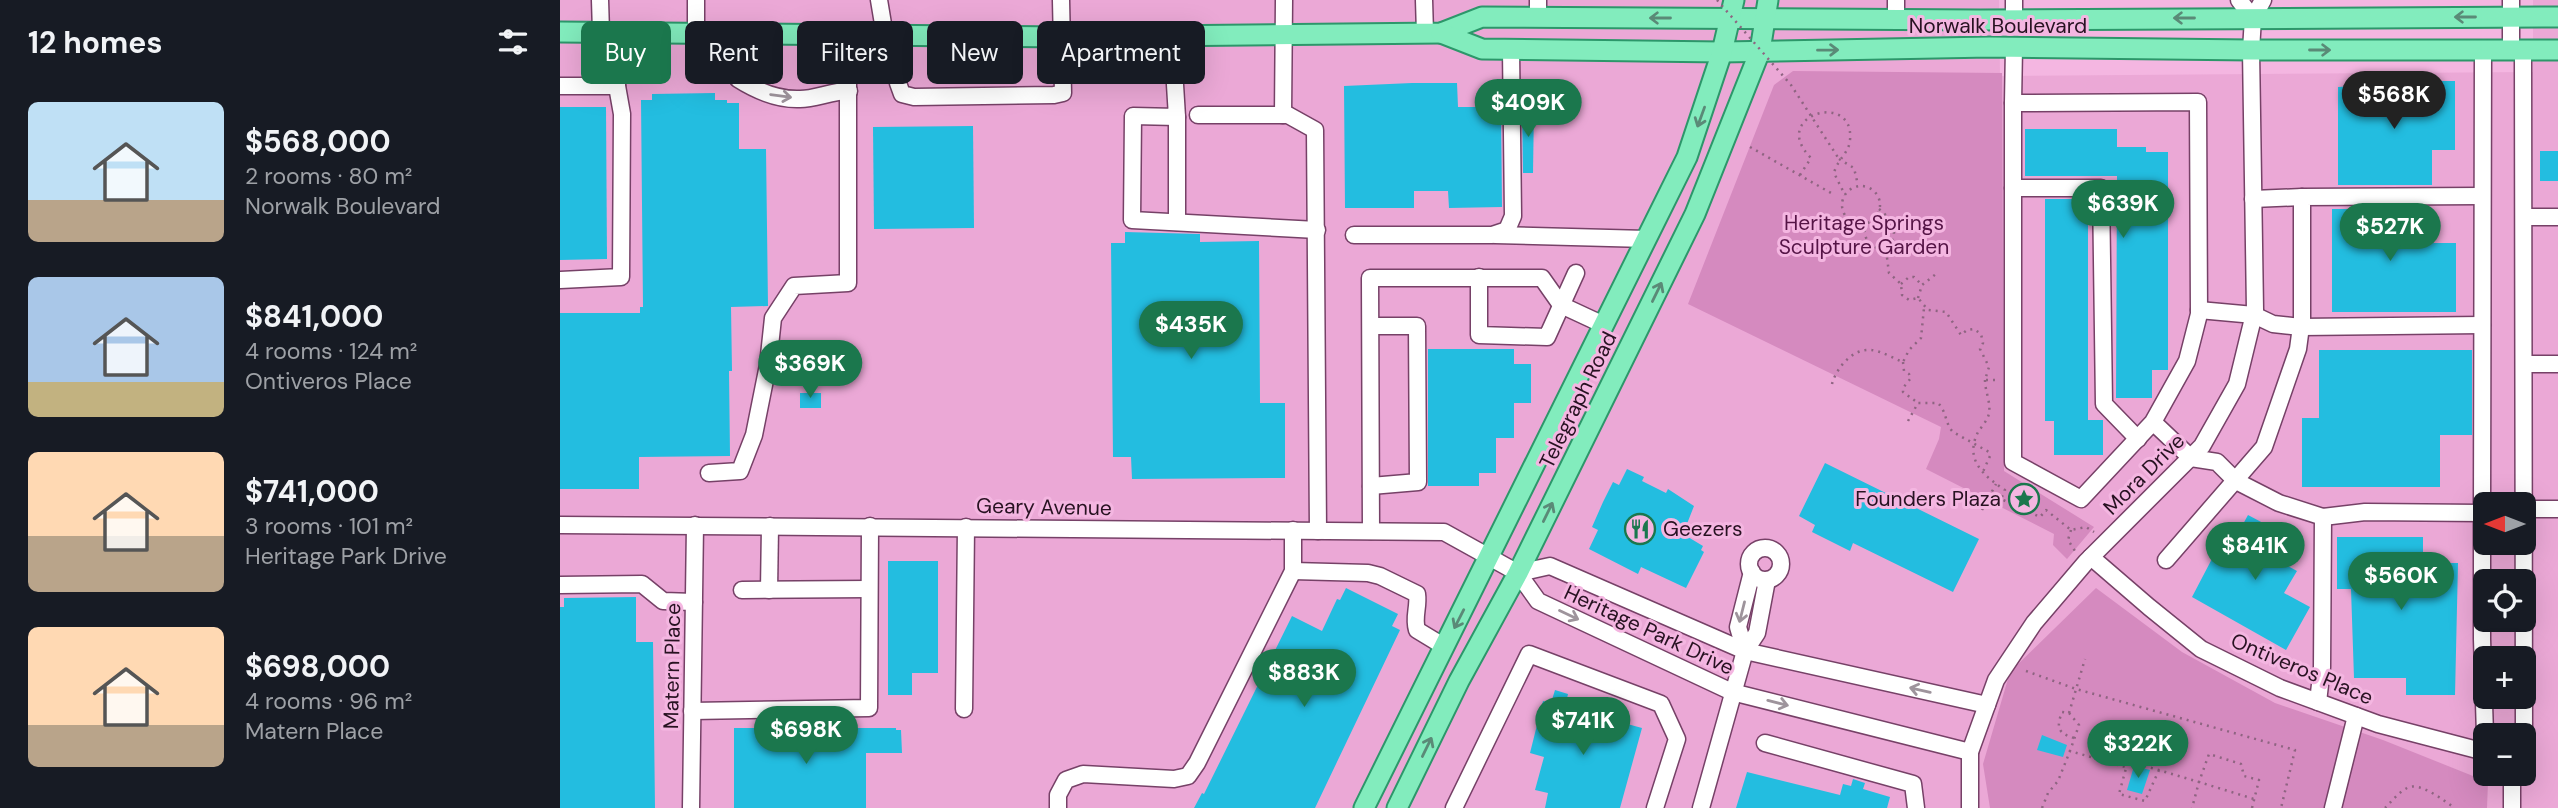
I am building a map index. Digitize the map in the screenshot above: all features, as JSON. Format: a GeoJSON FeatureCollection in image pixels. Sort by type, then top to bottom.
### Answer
{"type":"FeatureCollection","features":[{"type":"Feature","properties":{"kind":"main road","name":"Norwalk Boulevard"},"geometry":{"type":"LineString","coordinates":[[1205,36],[1433,33],[1482,17],[1538,9],[2014,10],[2253,18],[2511,8],[2558,16]]}},
{"type":"Feature","properties":{"kind":"main road","name":"Telegraph Road"},"geometry":{"type":"LineString","coordinates":[[1364,808],[1687,158],[1722,52],[1731,9]]}},
{"type":"Feature","properties":{"kind":"main road","name":"Telegraph Road"},"geometry":{"type":"LineString","coordinates":[[1403,806],[1458,681],[1518,573],[1695,214],[1760,51],[1766,9]]}},
{"type":"Feature","properties":{"kind":"main road","name":"Norwalk Boulevard"},"geometry":{"type":"LineString","coordinates":[[560,32],[581,32]]}},
{"type":"Feature","properties":{"kind":"main road","name":"Norwalk Boulevard"},"geometry":{"type":"LineString","coordinates":[[1433,33],[1482,49],[1511,50],[1722,52],[2014,47],[2558,50]]}},
{"type":"Feature","properties":{"kind":"main road","name":"Norwalk Boulevard"},"geometry":{"type":"LineString","coordinates":[[913,36],[1037,37]]}},
{"type":"Feature","properties":{"kind":"street"},"geometry":{"type":"LineString","coordinates":[[600,0],[606,21]]}},
{"type":"Feature","properties":{"kind":"street"},"geometry":{"type":"LineString","coordinates":[[696,0],[696,21]]}},
{"type":"Feature","properties":{"kind":"street"},"geometry":{"type":"LineString","coordinates":[[878,0],[885,21]]}},
{"type":"Feature","properties":{"kind":"street"},"geometry":{"type":"LineString","coordinates":[[1061,0],[1061,21]]}},
{"type":"Feature","properties":{"kind":"street"},"geometry":{"type":"LineString","coordinates":[[1283,115],[1284,0]]}},
{"type":"Feature","properties":{"kind":"street"},"geometry":{"type":"LineString","coordinates":[[1424,0],[1433,33]]}},
{"type":"Feature","properties":{"kind":"street"},"geometry":{"type":"LineString","coordinates":[[2239,0],[2253,18],[2263,0]]}},
{"type":"Feature","properties":{"kind":"street"},"geometry":{"type":"LineString","coordinates":[[2511,8],[2517,50],[2524,217],[2524,492]]}},
{"type":"Feature","properties":{"kind":"street","name":"Mora Drive"},"geometry":{"type":"LineString","coordinates":[[1970,808],[1970,752],[1996,680],[2034,623],[2089,559],[2202,446],[2237,384],[2254,315],[2251,50],[2253,18]]}},
{"type":"Feature","properties":{"kind":"street"},"geometry":{"type":"LineString","coordinates":[[2013,103],[2198,102],[2199,310],[2187,361],[2153,422],[2081,499],[2012,462],[2013,103],[2014,47]]}},
{"type":"Feature","properties":{"kind":"street"},"geometry":{"type":"LineString","coordinates":[[1488,235],[1507,230],[1513,216],[1511,50]]}},
{"type":"Feature","properties":{"kind":"street"},"geometry":{"type":"LineString","coordinates":[[2482,492],[2483,50]]}},
{"type":"Feature","properties":{"kind":"street"},"geometry":{"type":"LineString","coordinates":[[746,84],[759,93],[801,99],[832,91],[849,91]]}},
{"type":"Feature","properties":{"kind":"street"},"geometry":{"type":"LineString","coordinates":[[709,473],[740,471],[746,462],[763,390],[772,318],[780,304],[794,286],[848,283],[849,84]]}},
{"type":"Feature","properties":{"kind":"street"},"geometry":{"type":"LineString","coordinates":[[898,84],[902,94],[914,97],[1054,96],[1063,93],[1063,84]]}},
{"type":"Feature","properties":{"kind":"street"},"geometry":{"type":"LineString","coordinates":[[1175,84],[1177,222]]}},
{"type":"Feature","properties":{"kind":"street"},"geometry":{"type":"LineString","coordinates":[[560,86],[617,86],[622,114],[621,277],[560,280]]}},
{"type":"Feature","properties":{"kind":"street"},"geometry":{"type":"LineString","coordinates":[[1198,114],[1288,115],[1315,130],[1318,531]]}},
{"type":"Feature","properties":{"kind":"street"},"geometry":{"type":"LineString","coordinates":[[1177,117],[1133,116],[1132,220],[1317,230]]}},
{"type":"Feature","properties":{"kind":"street"},"geometry":{"type":"LineString","coordinates":[[2013,188],[2101,188],[2104,404],[2138,439]]}},
{"type":"Feature","properties":{"kind":"street"},"geometry":{"type":"LineString","coordinates":[[2253,199],[2481,196]]}},
{"type":"Feature","properties":{"kind":"street"},"geometry":{"type":"LineString","coordinates":[[2166,560],[2264,447],[2298,349],[2301,327],[2302,197]]}},
{"type":"Feature","properties":{"kind":"street"},"geometry":{"type":"LineString","coordinates":[[2524,217],[2558,217]]}},
{"type":"Feature","properties":{"kind":"street"},"geometry":{"type":"LineString","coordinates":[[1354,235],[1647,239]]}},
{"type":"Feature","properties":{"kind":"street"},"geometry":{"type":"LineString","coordinates":[[1479,277],[1479,335],[1547,337],[1576,273]]}},
{"type":"Feature","properties":{"kind":"street"},"geometry":{"type":"LineString","coordinates":[[1371,531],[1370,278],[1542,278],[1561,305],[1604,325]]}},
{"type":"Feature","properties":{"kind":"street"},"geometry":{"type":"LineString","coordinates":[[2199,310],[2254,315],[2273,324],[2301,327],[2482,325]]}},
{"type":"Feature","properties":{"kind":"street"},"geometry":{"type":"LineString","coordinates":[[1371,326],[1418,326],[1418,482],[1371,486]]}},
{"type":"Feature","properties":{"kind":"street"},"geometry":{"type":"LineString","coordinates":[[2524,364],[2558,364]]}},
{"type":"Feature","properties":{"kind":"street"},"geometry":{"type":"LineString","coordinates":[[2153,422],[2191,458],[2217,462],[2236,481],[2279,503],[2322,517],[2365,512],[2473,513]]}},
{"type":"Feature","properties":{"kind":"street"},"geometry":{"type":"LineString","coordinates":[[2536,509],[2558,509]]}},
{"type":"Feature","properties":{"kind":"street"},"geometry":{"type":"LineString","coordinates":[[2318,702],[2322,667],[2322,517]]}},
{"type":"Feature","properties":{"kind":"street","name":"Geary Avenue"},"geometry":{"type":"LineString","coordinates":[[560,525],[1444,532],[1518,573]]}},
{"type":"Feature","properties":{"kind":"street","name":"Matern Place"},"geometry":{"type":"LineString","coordinates":[[691,808],[695,525]]}},
{"type":"Feature","properties":{"kind":"street"},"geometry":{"type":"LineString","coordinates":[[769,590],[770,526]]}},
{"type":"Feature","properties":{"kind":"street"},"geometry":{"type":"LineString","coordinates":[[692,711],[869,708],[870,526]]}},
{"type":"Feature","properties":{"kind":"street"},"geometry":{"type":"LineString","coordinates":[[964,709],[966,527]]}},
{"type":"Feature","properties":{"kind":"street"},"geometry":{"type":"LineString","coordinates":[[1058,808],[1058,795],[1066,780],[1083,774],[1174,779],[1188,775],[1197,763],[1293,571],[1293,530]]}},
{"type":"Feature","properties":{"kind":"street"},"geometry":{"type":"LineString","coordinates":[[1769,549],[1779,556],[1778,574],[1767,580],[1755,576],[1749,566],[1757,550],[1769,549]]}},
{"type":"Feature","properties":{"kind":"street"},"geometry":{"type":"LineString","coordinates":[[2482,555],[2485,723]]}},
{"type":"Feature","properties":{"kind":"street"},"geometry":{"type":"LineString","coordinates":[[2524,555],[2524,723]]}},
{"type":"Feature","properties":{"kind":"street","name":"Ontiveros Place"},"geometry":{"type":"LineString","coordinates":[[2089,559],[2201,649],[2280,688],[2378,724],[2473,748]]}},
{"type":"Feature","properties":{"kind":"street","name":"Heritage Park Drive"},"geometry":{"type":"LineString","coordinates":[[1970,752],[1732,692],[1538,601],[1518,573],[1550,566],[1745,651],[1987,705]]}},
{"type":"Feature","properties":{"kind":"street"},"geometry":{"type":"LineString","coordinates":[[1293,571],[1368,573],[1417,594],[1419,605],[1414,621],[1417,630],[1445,647]]}},
{"type":"Feature","properties":{"kind":"street"},"geometry":{"type":"LineString","coordinates":[[1745,651],[1738,627],[1752,572]]}},
{"type":"Feature","properties":{"kind":"street"},"geometry":{"type":"LineString","coordinates":[[1701,808],[1745,651],[1757,633],[1767,580]]}},
{"type":"Feature","properties":{"kind":"street"},"geometry":{"type":"LineString","coordinates":[[560,585],[642,584],[663,601],[694,603]]}},
{"type":"Feature","properties":{"kind":"street"},"geometry":{"type":"LineString","coordinates":[[742,590],[869,589]]}},
{"type":"Feature","properties":{"kind":"street"},"geometry":{"type":"LineString","coordinates":[[1454,808],[1529,654],[1661,704],[1677,739],[1655,808]]}},
{"type":"Feature","properties":{"kind":"street"},"geometry":{"type":"LineString","coordinates":[[2333,808],[2356,716]]}},
{"type":"Feature","properties":{"kind":"street"},"geometry":{"type":"LineString","coordinates":[[1765,743],[1913,784],[1916,808]]}},
{"type":"Feature","properties":{"kind":"street"},"geometry":{"type":"LineString","coordinates":[[2512,786],[2512,808]]}},
{"type":"Feature","properties":{"kind":"path"},"geometry":{"type":"LineString","coordinates":[[1717,0],[1791,85],[1839,159],[1854,168],[1858,186]]}},
{"type":"Feature","properties":{"kind":"path"},"geometry":{"type":"LineString","coordinates":[[1800,175],[1811,159],[1802,149],[1799,133],[1805,121],[1811,115],[1823,111],[1833,113],[1842,117],[1849,127],[1849,146],[1839,159],[1834,177],[1845,195]]}},
{"type":"Feature","properties":{"kind":"path"},"geometry":{"type":"LineString","coordinates":[[1750,147],[1831,193]]}},
{"type":"Feature","properties":{"kind":"path"},"geometry":{"type":"LineString","coordinates":[[1858,186],[1875,192],[1880,203],[1880,209],[1873,220],[1864,223],[1855,223],[1845,215],[1842,203],[1845,195],[1858,186]]}},
{"type":"Feature","properties":{"kind":"path"},"geometry":{"type":"LineString","coordinates":[[1880,209],[1895,227],[1891,244],[1886,250],[1889,273],[1901,284]]}},
{"type":"Feature","properties":{"kind":"path"},"geometry":{"type":"LineString","coordinates":[[1864,223],[1864,237],[1867,242],[1877,249],[1886,250]]}},
{"type":"Feature","properties":{"kind":"path"},"geometry":{"type":"LineString","coordinates":[[1936,274],[1922,285],[1918,298],[1924,308],[1921,338],[1909,350],[1903,362],[1904,371],[1911,378],[1903,391],[1918,403],[1938,403],[1945,411],[1953,432],[1989,452],[1990,457],[1982,474]]}},
{"type":"Feature","properties":{"kind":"path"},"geometry":{"type":"LineString","coordinates":[[1918,298],[1904,298],[1900,290],[1901,284],[1909,277],[1914,277],[1922,285]]}},
{"type":"Feature","properties":{"kind":"path"},"geometry":{"type":"LineString","coordinates":[[1924,308],[1946,312],[1961,335],[1974,329],[1981,334],[1983,344],[1980,349],[1989,367],[1985,380],[2004,380]]}},
{"type":"Feature","properties":{"kind":"path"},"geometry":{"type":"LineString","coordinates":[[1832,384],[1847,359],[1862,351],[1871,350],[1903,362]]}},
{"type":"Feature","properties":{"kind":"path"},"geometry":{"type":"LineString","coordinates":[[1908,421],[1918,403]]}},
{"type":"Feature","properties":{"kind":"path"},"geometry":{"type":"LineString","coordinates":[[1982,510],[1996,484]]}},
{"type":"Feature","properties":{"kind":"path"},"geometry":{"type":"LineString","coordinates":[[2071,530],[2069,545],[2089,559]]}},
{"type":"Feature","properties":{"kind":"path"},"geometry":{"type":"LineString","coordinates":[[2069,713],[2085,659]]}},
{"type":"Feature","properties":{"kind":"path"},"geometry":{"type":"LineString","coordinates":[[2026,671],[2076,689],[2295,750],[2281,808]]}},
{"type":"Feature","properties":{"kind":"path"},"geometry":{"type":"LineString","coordinates":[[2042,808],[2048,793],[2058,781],[2070,751],[2074,738],[2078,725],[2069,713],[2062,712],[2058,727],[2061,734],[2074,738]]}},
{"type":"Feature","properties":{"kind":"path"},"geometry":{"type":"LineString","coordinates":[[2070,751],[2127,767]]}},
{"type":"Feature","properties":{"kind":"path"},"geometry":{"type":"LineString","coordinates":[[2192,808],[2209,754],[2241,764],[2244,776],[2259,780],[2252,808]]}},
{"type":"Feature","properties":{"kind":"path"},"geometry":{"type":"LineString","coordinates":[[2158,770],[2145,802],[2119,794],[2128,761],[2199,782],[2254,799]]}},
{"type":"Feature","properties":{"kind":"path"},"geometry":{"type":"LineString","coordinates":[[2385,808],[2406,788],[2412,787],[2425,790],[2455,808]]}},
{"type":"Feature","properties":{"kind":"shaded area"},"geometry":{"type":"Polygon","coordinates":[[[560,0],[1999,0],[2000,76],[2533,72],[2533,0],[2558,0],[2558,808],[560,808],[560,0]]]}},
{"type":"Feature","properties":{"kind":"green space","name":"Heritage Springs Sculpture Garden"},"geometry":{"type":"Polygon","coordinates":[[[1793,71],[2002,73],[2004,471],[2094,527],[2067,559],[2053,545],[2054,534],[1926,469],[1939,439],[1941,427],[1688,304],[1774,85],[1793,71]]]}},
{"type":"Feature","properties":{"kind":"green space"},"geometry":{"type":"Polygon","coordinates":[[[2096,588],[2182,652],[2275,703],[2383,740],[2473,776],[2473,786],[2488,786],[2487,808],[1990,808],[1983,764],[2010,672],[2096,588]]]}},
{"type":"Feature","properties":{"kind":"building"},"geometry":{"type":"Polygon","coordinates":[[[2369,81],[2455,81],[2455,150],[2432,150],[2432,185],[2338,185],[2338,87],[2369,85],[2369,81]]]}},
{"type":"Feature","properties":{"kind":"building"},"geometry":{"type":"Polygon","coordinates":[[[1457,83],[1458,107],[1501,107],[1502,207],[1449,208],[1448,191],[1414,191],[1414,208],[1345,208],[1344,86],[1457,83]]]}},
{"type":"Feature","properties":{"kind":"building"},"geometry":{"type":"Polygon","coordinates":[[[715,93],[715,100],[739,103],[739,149],[766,149],[768,306],[731,307],[730,456],[639,457],[639,489],[560,489],[560,313],[640,313],[640,307],[643,307],[641,100],[652,100],[652,94],[715,93]]]}},
{"type":"Feature","properties":{"kind":"building"},"geometry":{"type":"Polygon","coordinates":[[[560,107],[606,107],[607,259],[560,260],[560,107]]]}},
{"type":"Feature","properties":{"kind":"building"},"geometry":{"type":"Polygon","coordinates":[[[1522,107],[1534,107],[1533,173],[1523,173],[1522,107]]]}},
{"type":"Feature","properties":{"kind":"building"},"geometry":{"type":"Polygon","coordinates":[[[973,126],[974,228],[874,229],[873,127],[973,126]]]}},
{"type":"Feature","properties":{"kind":"building"},"geometry":{"type":"Polygon","coordinates":[[[2025,129],[2117,129],[2117,147],[2146,147],[2146,152],[2168,152],[2168,370],[2152,370],[2152,398],[2116,398],[2117,176],[2025,176],[2025,129]]]}},
{"type":"Feature","properties":{"kind":"building"},"geometry":{"type":"Polygon","coordinates":[[[2540,151],[2558,151],[2558,181],[2540,181],[2540,151]]]}},
{"type":"Feature","properties":{"kind":"building"},"geometry":{"type":"Polygon","coordinates":[[[2045,199],[2088,199],[2088,420],[2103,420],[2103,455],[2054,455],[2054,421],[2045,421],[2045,199]]]}},
{"type":"Feature","properties":{"kind":"building"},"geometry":{"type":"Polygon","coordinates":[[[2332,209],[2427,209],[2426,243],[2456,243],[2456,312],[2332,312],[2332,209]]]}},
{"type":"Feature","properties":{"kind":"building"},"geometry":{"type":"Polygon","coordinates":[[[1125,232],[1200,234],[1200,242],[1259,241],[1260,403],[1285,403],[1285,478],[1132,479],[1131,457],[1113,457],[1111,243],[1125,243],[1125,232]]]}},
{"type":"Feature","properties":{"kind":"building"},"geometry":{"type":"Polygon","coordinates":[[[1428,349],[1514,349],[1514,364],[1531,364],[1531,403],[1514,403],[1514,438],[1496,438],[1496,473],[1479,473],[1479,486],[1428,486],[1428,349]]]}},
{"type":"Feature","properties":{"kind":"building"},"geometry":{"type":"Polygon","coordinates":[[[2319,350],[2472,350],[2472,435],[2440,435],[2440,487],[2302,487],[2302,418],[2319,418],[2319,350]]]}},
{"type":"Feature","properties":{"kind":"building"},"geometry":{"type":"Polygon","coordinates":[[[800,393],[821,393],[821,408],[800,408],[800,393]]]}},
{"type":"Feature","properties":{"kind":"building"},"geometry":{"type":"Polygon","coordinates":[[[1825,463],[1979,539],[1953,592],[1853,543],[1850,551],[1812,532],[1815,525],[1799,516],[1825,463]]]}},
{"type":"Feature","properties":{"kind":"building","name":"Geezers"},"geometry":{"type":"Polygon","coordinates":[[[1627,469],[1644,477],[1642,481],[1666,493],[1668,489],[1694,506],[1683,534],[1703,546],[1701,550],[1704,552],[1686,588],[1641,567],[1638,574],[1589,549],[1598,530],[1592,527],[1603,502],[1613,482],[1619,485],[1627,469]]]}},
{"type":"Feature","properties":{"kind":"building"},"geometry":{"type":"Polygon","coordinates":[[[2248,515],[2299,542],[2286,565],[2297,571],[2284,593],[2310,607],[2286,650],[2192,597],[2226,532],[2236,537],[2248,515]]]}},
{"type":"Feature","properties":{"kind":"building"},"geometry":{"type":"Polygon","coordinates":[[[2337,537],[2423,537],[2423,563],[2458,563],[2455,695],[2406,695],[2406,678],[2354,678],[2351,589],[2337,589],[2337,537]]]}},
{"type":"Feature","properties":{"kind":"building"},"geometry":{"type":"Polygon","coordinates":[[[888,561],[938,561],[938,673],[912,673],[912,695],[888,695],[888,561]]]}},
{"type":"Feature","properties":{"kind":"building"},"geometry":{"type":"Polygon","coordinates":[[[1346,588],[1398,614],[1392,626],[1400,630],[1315,808],[1194,808],[1202,793],[1204,794],[1292,616],[1322,631],[1337,599],[1340,600],[1346,588]]]}},
{"type":"Feature","properties":{"kind":"building"},"geometry":{"type":"Polygon","coordinates":[[[636,597],[636,642],[653,642],[655,808],[560,808],[560,607],[564,607],[564,598],[636,597]]]}},
{"type":"Feature","properties":{"kind":"building"},"geometry":{"type":"Polygon","coordinates":[[[1555,690],[1568,694],[1565,707],[1642,728],[1620,808],[1545,808],[1548,793],[1535,790],[1544,757],[1530,753],[1543,701],[1551,703],[1555,690]]]}},
{"type":"Feature","properties":{"kind":"building"},"geometry":{"type":"Polygon","coordinates":[[[734,728],[896,728],[901,730],[902,753],[866,753],[866,808],[734,808],[734,728]]]}},
{"type":"Feature","properties":{"kind":"building"},"geometry":{"type":"Polygon","coordinates":[[[2042,735],[2067,745],[2063,757],[2037,750],[2042,735]]]}},
{"type":"Feature","properties":{"kind":"building"},"geometry":{"type":"Polygon","coordinates":[[[2134,766],[2150,770],[2142,794],[2127,790],[2134,766]]]}},
{"type":"Feature","properties":{"kind":"building"},"geometry":{"type":"Polygon","coordinates":[[[1747,772],[1840,795],[1843,784],[1851,786],[1853,779],[1865,783],[1863,789],[1890,797],[1887,808],[1736,808],[1747,772]]]}},
{"type":"Feature","properties":{"kind":"place","name":"Founders Plaza"},"geometry":{"type":"Point","coordinates":[2024,499]}},
{"type":"Feature","properties":{"kind":"place","name":"Geezers"},"geometry":{"type":"Point","coordinates":[1640,529]}}]}
